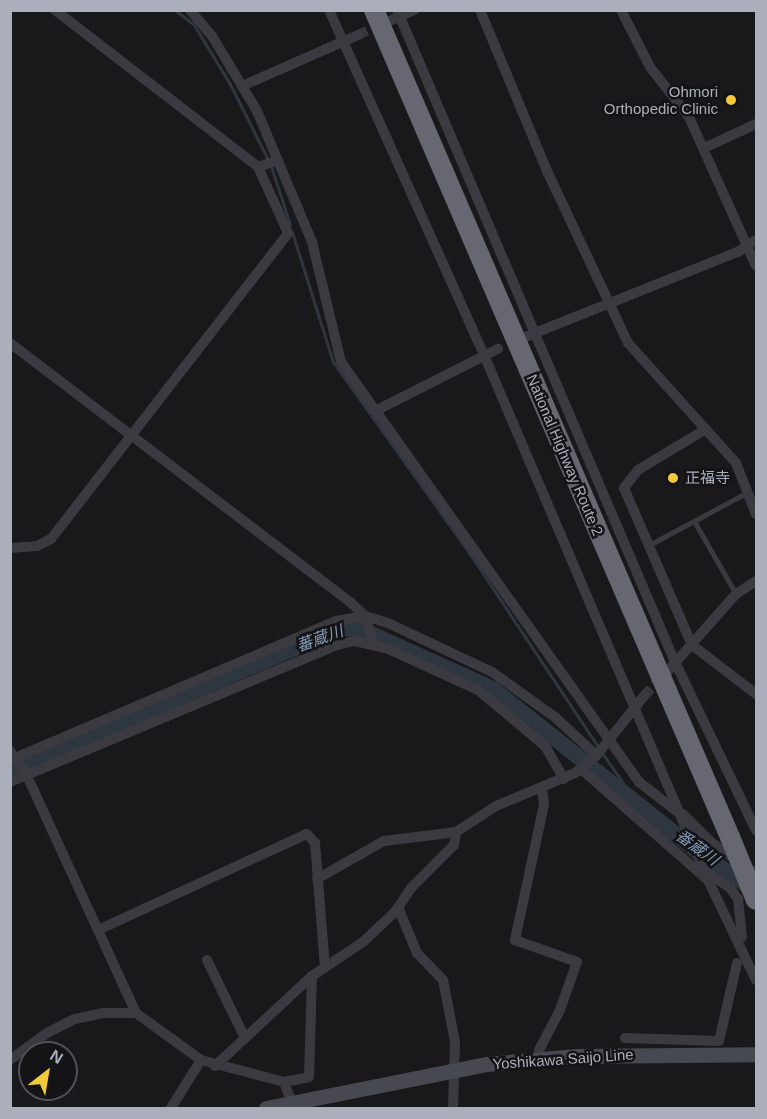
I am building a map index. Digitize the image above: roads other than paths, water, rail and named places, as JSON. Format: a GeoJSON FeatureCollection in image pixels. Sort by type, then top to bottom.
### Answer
{"type":"FeatureCollection","features":[{"type":"Feature","properties":{"kind":"highway","name":"National Highway Route 2"},"geometry":{"type":"LineString","coordinates":[[379,17],[730,837],[744,900]]}},
{"type":"Feature","properties":{"kind":"main road","name":"Yoshikawa Saijo Line"},"geometry":{"type":"LineString","coordinates":[[266,1108],[294,1107],[456,1070],[541,1058],[684,1046],[756,1054]]}},
{"type":"Feature","properties":{"kind":"street"},"geometry":{"type":"LineString","coordinates":[[10,548],[37,546],[51,539],[288,233],[258,167],[55,10]]}},
{"type":"Feature","properties":{"kind":"street"},"geometry":{"type":"LineString","coordinates":[[189,10],[212,36],[242,86],[278,160],[312,242],[341,362],[639,782],[680,813],[711,842],[756,875],[744,900],[742,937]]}},
{"type":"Feature","properties":{"kind":"street"},"geometry":{"type":"LineString","coordinates":[[329,10],[484,355],[706,875],[756,980]]}},
{"type":"Feature","properties":{"kind":"street"},"geometry":{"type":"LineString","coordinates":[[379,17],[414,10]]}},
{"type":"Feature","properties":{"kind":"street"},"geometry":{"type":"LineString","coordinates":[[480,10],[548,173],[628,344],[736,463],[756,514]]}},
{"type":"Feature","properties":{"kind":"street"},"geometry":{"type":"LineString","coordinates":[[621,10],[650,67],[689,117],[752,243],[756,266]]}},
{"type":"Feature","properties":{"kind":"street"},"geometry":{"type":"LineString","coordinates":[[398,14],[536,331],[675,662],[756,830]]}},
{"type":"Feature","properties":{"kind":"street"},"geometry":{"type":"LineString","coordinates":[[242,86],[358,35]]}},
{"type":"Feature","properties":{"kind":"street"},"geometry":{"type":"LineString","coordinates":[[704,148],[756,124]]}},
{"type":"Feature","properties":{"kind":"street"},"geometry":{"type":"LineString","coordinates":[[258,167],[278,160]]}},
{"type":"Feature","properties":{"kind":"street"},"geometry":{"type":"LineString","coordinates":[[520,339],[752,243]]}},
{"type":"Feature","properties":{"kind":"street"},"geometry":{"type":"LineString","coordinates":[[10,343],[133,435],[365,616],[388,623],[492,672],[556,718],[597,755]]}},
{"type":"Feature","properties":{"kind":"street"},"geometry":{"type":"LineString","coordinates":[[375,411],[498,349]]}},
{"type":"Feature","properties":{"kind":"street"},"geometry":{"type":"LineString","coordinates":[[706,429],[638,470],[624,488],[692,645],[756,694]]}},
{"type":"Feature","properties":{"kind":"street"},"geometry":{"type":"LineString","coordinates":[[667,672],[736,594],[756,581]]}},
{"type":"Feature","properties":{"kind":"street"},"geometry":{"type":"LineString","coordinates":[[365,616],[374,641]]}},
{"type":"Feature","properties":{"kind":"street"},"geometry":{"type":"LineString","coordinates":[[312,976],[309,1077],[284,1082],[215,1066],[201,1060],[136,1013],[26,776],[14,756],[336,621],[365,616]]}},
{"type":"Feature","properties":{"kind":"street"},"geometry":{"type":"LineString","coordinates":[[10,782],[337,645],[374,641],[478,690],[545,746],[564,779]]}},
{"type":"Feature","properties":{"kind":"street"},"geometry":{"type":"LineString","coordinates":[[238,664],[246,682]]}},
{"type":"Feature","properties":{"kind":"street"},"geometry":{"type":"LineString","coordinates":[[317,879],[384,841],[456,832],[495,806],[564,779],[597,755],[634,705],[644,696]]}},
{"type":"Feature","properties":{"kind":"street"},"geometry":{"type":"LineString","coordinates":[[582,768],[706,875],[718,878],[744,900],[756,906]]}},
{"type":"Feature","properties":{"kind":"street"},"geometry":{"type":"LineString","coordinates":[[541,1058],[540,1050],[560,1010],[577,962],[515,940],[544,805],[542,788]]}},
{"type":"Feature","properties":{"kind":"street"},"geometry":{"type":"LineString","coordinates":[[215,1066],[312,976],[363,942],[454,845],[456,832]]}},
{"type":"Feature","properties":{"kind":"street"},"geometry":{"type":"LineString","coordinates":[[98,930],[307,834],[315,843],[325,966]]}},
{"type":"Feature","properties":{"kind":"street"},"geometry":{"type":"LineString","coordinates":[[398,907],[417,953],[443,980],[456,1070],[453,1108]]}},
{"type":"Feature","properties":{"kind":"street"},"geometry":{"type":"LineString","coordinates":[[207,960],[245,1038]]}},
{"type":"Feature","properties":{"kind":"street"},"geometry":{"type":"LineString","coordinates":[[625,1038],[684,1046],[719,1041],[737,963]]}},
{"type":"Feature","properties":{"kind":"street"},"geometry":{"type":"LineString","coordinates":[[10,1060],[47,1033],[75,1019],[104,1013],[136,1013]]}},
{"type":"Feature","properties":{"kind":"street"},"geometry":{"type":"LineString","coordinates":[[171,1108],[201,1060]]}},
{"type":"Feature","properties":{"kind":"street"},"geometry":{"type":"LineString","coordinates":[[284,1082],[294,1107]]}},
{"type":"Feature","properties":{"kind":"lane"},"geometry":{"type":"LineString","coordinates":[[648,545],[694,523],[748,492]]}},
{"type":"Feature","properties":{"kind":"lane"},"geometry":{"type":"LineString","coordinates":[[694,523],[736,594]]}},
{"type":"Feature","properties":{"kind":"waterway"},"geometry":{"type":"LineString","coordinates":[[175,10],[194,25],[230,84],[268,160]]}},
{"type":"Feature","properties":{"kind":"waterway"},"geometry":{"type":"LineString","coordinates":[[271,166],[290,225]]}},
{"type":"Feature","properties":{"kind":"waterway"},"geometry":{"type":"LineString","coordinates":[[292,232],[333,362],[470,554],[598,747]]}},
{"type":"Feature","properties":{"kind":"waterway","name":"蕃蔵川"},"geometry":{"type":"LineString","coordinates":[[10,770],[341,628],[360,629],[493,689],[694,849],[756,891]]}},
{"type":"Feature","properties":{"kind":"waterway"},"geometry":{"type":"LineString","coordinates":[[602,753],[638,804]]}},
{"type":"Feature","properties":{"kind":"tunnel"},"geometry":{"type":"LineString","coordinates":[[358,35],[383,24]]}},
{"type":"Feature","properties":{"kind":"tunnel"},"geometry":{"type":"LineString","coordinates":[[644,696],[662,677]]}},
{"type":"Feature","properties":{"kind":"place","name":"Ohmori Orthopedic Clinic"},"geometry":{"type":"Point","coordinates":[731,100]}},
{"type":"Feature","properties":{"kind":"place","name":"正福寺"},"geometry":{"type":"Point","coordinates":[673,478]}},
{"type":"Feature","properties":{"kind":"water label","name":"番蔵川"},"geometry":{"type":"Point","coordinates":[697,848]}}]}
